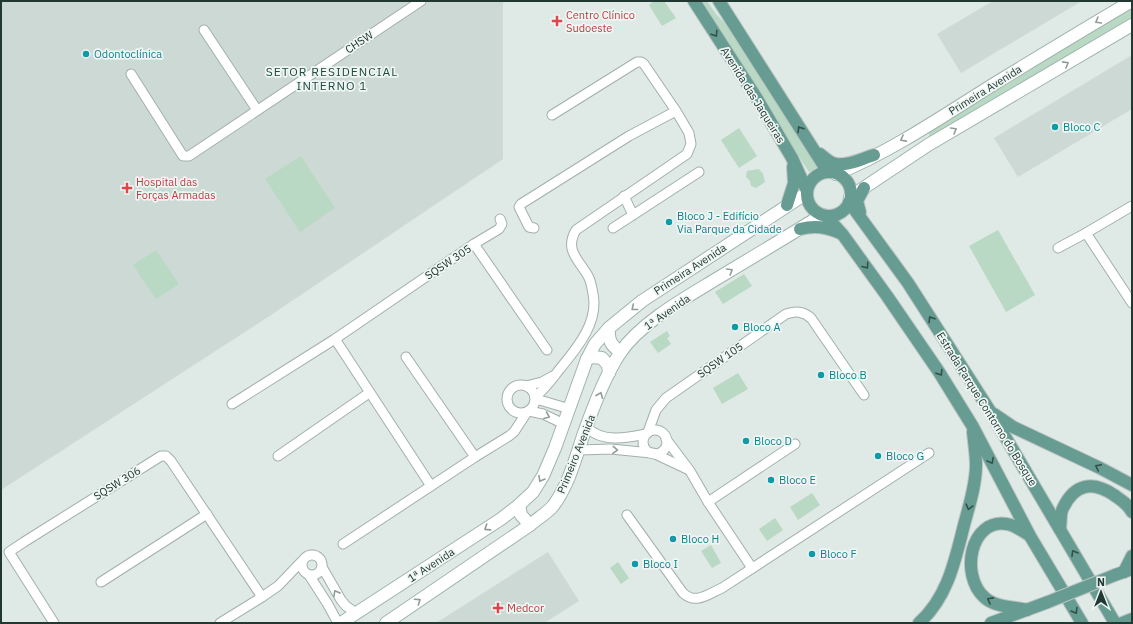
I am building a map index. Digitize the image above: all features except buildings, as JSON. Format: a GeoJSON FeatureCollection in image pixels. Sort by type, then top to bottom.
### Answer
{"type":"FeatureCollection","features":[{"type":"Feature","properties":{"kind":"main road","name":"Avenida das Jaqueiras"},"geometry":{"type":"LineString","coordinates":[[694,1],[756,97],[792,158],[807,192]]}},
{"type":"Feature","properties":{"kind":"main road","name":"Avenida das Jaqueiras"},"geometry":{"type":"LineString","coordinates":[[719,1],[813,149],[833,173]]}},
{"type":"Feature","properties":{"kind":"main road","name":"Primeira Avenida"},"geometry":{"type":"LineString","coordinates":[[833,173],[851,167],[922,129],[1022,66],[1132,1]]}},
{"type":"Feature","properties":{"kind":"main road","name":"Primeira Avenida"},"geometry":{"type":"LineString","coordinates":[[850,199],[928,145],[1132,25]]}},
{"type":"Feature","properties":{"kind":"main road"},"geometry":{"type":"LineString","coordinates":[[922,129],[922,136],[928,145]]}},
{"type":"Feature","properties":{"kind":"main road"},"geometry":{"type":"LineString","coordinates":[[813,149],[833,163],[840,164],[850,163],[874,155]]}},
{"type":"Feature","properties":{"kind":"main road"},"geometry":{"type":"LineString","coordinates":[[787,205],[794,183],[792,158]]}},
{"type":"Feature","properties":{"kind":"main road"},"geometry":{"type":"LineString","coordinates":[[833,173],[847,182],[851,192],[847,206],[840,213],[831,216],[818,213],[811,207],[807,192],[810,183],[816,176],[820,174],[833,173]]}},
{"type":"Feature","properties":{"kind":"main road"},"geometry":{"type":"LineString","coordinates":[[864,188],[857,201],[864,223]]}},
{"type":"Feature","properties":{"kind":"main road","name":"Primeira Avenida"},"geometry":{"type":"LineString","coordinates":[[587,359],[595,344],[609,328],[642,301],[807,192]]}},
{"type":"Feature","properties":{"kind":"main road","name":"Estrada Parque Contorno do Bosque"},"geometry":{"type":"LineString","coordinates":[[850,199],[864,223],[908,283],[990,411],[1115,623]]}},
{"type":"Feature","properties":{"kind":"main road","name":"Primeira Avenida"},"geometry":{"type":"LineString","coordinates":[[697,291],[824,215]]}},
{"type":"Feature","properties":{"kind":"main road","name":"Estrada Parque Contorno do Bosque"},"geometry":{"type":"LineString","coordinates":[[824,215],[843,235],[940,372],[973,427],[1030,536],[1082,623]]}},
{"type":"Feature","properties":{"kind":"main road"},"geometry":{"type":"LineString","coordinates":[[800,229],[814,226],[824,227],[843,235]]}},
{"type":"Feature","properties":{"kind":"main road"},"geometry":{"type":"LineString","coordinates":[[683,275],[693,282],[697,291]]}},
{"type":"Feature","properties":{"kind":"main road","name":"1ª Avenida"},"geometry":{"type":"LineString","coordinates":[[609,373],[621,352],[641,330],[697,291]]}},
{"type":"Feature","properties":{"kind":"main road"},"geometry":{"type":"LineString","coordinates":[[609,328],[608,336],[610,342],[613,347],[621,352]]}},
{"type":"Feature","properties":{"kind":"main road"},"geometry":{"type":"LineString","coordinates":[[530,525],[521,516],[519,505],[533,492],[555,448],[587,359],[593,357],[602,358],[608,365],[609,373]]}},
{"type":"Feature","properties":{"kind":"main road","name":"Primeiro Avenida"},"geometry":{"type":"LineString","coordinates":[[530,525],[552,507],[562,491],[579,450],[586,427],[609,373]]}},
{"type":"Feature","properties":{"kind":"main road"},"geometry":{"type":"LineString","coordinates":[[990,411],[1013,427],[1100,468],[1132,485]]}},
{"type":"Feature","properties":{"kind":"main road"},"geometry":{"type":"LineString","coordinates":[[920,623],[938,602],[951,575],[972,495],[976,466],[973,427]]}},
{"type":"Feature","properties":{"kind":"main road"},"geometry":{"type":"LineString","coordinates":[[1060,529],[1062,508],[1072,494],[1078,489],[1087,486],[1102,488],[1108,491],[1129,506],[1132,512]]}},
{"type":"Feature","properties":{"kind":"main road","name":"1ª Avenida"},"geometry":{"type":"LineString","coordinates":[[341,623],[501,519],[519,505]]}},
{"type":"Feature","properties":{"kind":"main road"},"geometry":{"type":"LineString","coordinates":[[501,519],[511,525],[516,534]]}},
{"type":"Feature","properties":{"kind":"main road"},"geometry":{"type":"LineString","coordinates":[[1027,610],[994,603],[984,598],[977,590],[972,580],[970,559],[973,549],[981,534],[987,528],[994,525],[1008,524],[1030,536]]}},
{"type":"Feature","properties":{"kind":"main road","name":"1ª Avenida"},"geometry":{"type":"LineString","coordinates":[[386,623],[530,525]]}},
{"type":"Feature","properties":{"kind":"main road"},"geometry":{"type":"LineString","coordinates":[[991,623],[1124,572],[1132,556]]}},
{"type":"Feature","properties":{"kind":"main road"},"geometry":{"type":"LineString","coordinates":[[1122,623],[1132,619]]}},
{"type":"Feature","properties":{"kind":"street","name":"CHSW"},"geometry":{"type":"LineString","coordinates":[[131,74],[185,157],[192,156],[257,110],[421,1]]}},
{"type":"Feature","properties":{"kind":"street"},"geometry":{"type":"LineString","coordinates":[[204,30],[257,110]]}},
{"type":"Feature","properties":{"kind":"street"},"geometry":{"type":"LineString","coordinates":[[343,544],[514,432],[532,408],[535,398],[556,375],[585,334],[592,316],[594,295],[589,277],[572,250],[573,235],[576,230],[687,154],[691,144],[690,138],[676,111],[644,64],[639,62],[552,115]]}},
{"type":"Feature","properties":{"kind":"street"},"geometry":{"type":"LineString","coordinates":[[534,228],[529,227],[519,207],[521,204],[629,136],[676,111]]}},
{"type":"Feature","properties":{"kind":"street"},"geometry":{"type":"LineString","coordinates":[[613,228],[699,172]]}},
{"type":"Feature","properties":{"kind":"street"},"geometry":{"type":"LineString","coordinates":[[624,196],[634,215]]}},
{"type":"Feature","properties":{"kind":"street"},"geometry":{"type":"LineString","coordinates":[[1058,248],[1132,206]]}},
{"type":"Feature","properties":{"kind":"street"},"geometry":{"type":"LineString","coordinates":[[474,244],[499,229],[502,224],[500,219]]}},
{"type":"Feature","properties":{"kind":"street"},"geometry":{"type":"LineString","coordinates":[[1086,233],[1132,303]]}},
{"type":"Feature","properties":{"kind":"street","name":"SQSW 305"},"geometry":{"type":"LineString","coordinates":[[232,404],[335,339],[474,244],[547,350]]}},
{"type":"Feature","properties":{"kind":"street","name":"SQSW 105"},"geometry":{"type":"LineString","coordinates":[[647,433],[656,410],[666,398],[786,314],[796,311],[811,318],[864,395]]}},
{"type":"Feature","properties":{"kind":"street"},"geometry":{"type":"LineString","coordinates":[[335,339],[431,486]]}},
{"type":"Feature","properties":{"kind":"street"},"geometry":{"type":"LineString","coordinates":[[406,357],[475,457]]}},
{"type":"Feature","properties":{"kind":"street"},"geometry":{"type":"LineString","coordinates":[[514,432],[512,410],[507,401],[509,392],[517,386],[526,386],[542,382],[556,375]]}},
{"type":"Feature","properties":{"kind":"street"},"geometry":{"type":"LineString","coordinates":[[526,386],[533,391],[535,398]]}},
{"type":"Feature","properties":{"kind":"street"},"geometry":{"type":"LineString","coordinates":[[278,456],[369,393]]}},
{"type":"Feature","properties":{"kind":"street"},"geometry":{"type":"LineString","coordinates":[[535,398],[570,409]]}},
{"type":"Feature","properties":{"kind":"street"},"geometry":{"type":"LineString","coordinates":[[512,410],[520,413],[528,412],[543,414],[564,424]]}},
{"type":"Feature","properties":{"kind":"street"},"geometry":{"type":"LineString","coordinates":[[579,450],[610,449],[657,453],[663,450],[665,446],[664,436],[656,410]]}},
{"type":"Feature","properties":{"kind":"street"},"geometry":{"type":"LineString","coordinates":[[586,427],[594,434],[605,437],[625,438],[655,430],[664,436],[690,471],[708,502],[752,568]]}},
{"type":"Feature","properties":{"kind":"street"},"geometry":{"type":"LineString","coordinates":[[647,433],[643,441],[643,445],[648,451],[690,471]]}},
{"type":"Feature","properties":{"kind":"street"},"geometry":{"type":"LineString","coordinates":[[708,502],[795,444]]}},
{"type":"Feature","properties":{"kind":"street"},"geometry":{"type":"LineString","coordinates":[[627,515],[683,593],[688,597],[697,599],[722,588],[929,453]]}},
{"type":"Feature","properties":{"kind":"street","name":"SQSW 306"},"geometry":{"type":"LineString","coordinates":[[1,558],[36,534],[161,456],[166,456],[171,461],[262,597]]}},
{"type":"Feature","properties":{"kind":"street"},"geometry":{"type":"LineString","coordinates":[[101,582],[207,514]]}},
{"type":"Feature","properties":{"kind":"street"},"geometry":{"type":"LineString","coordinates":[[9,552],[54,623]]}},
{"type":"Feature","properties":{"kind":"street"},"geometry":{"type":"LineString","coordinates":[[220,623],[278,586],[306,556],[310,554],[316,555],[321,559],[322,567],[340,600],[356,613]]}},
{"type":"Feature","properties":{"kind":"street"},"geometry":{"type":"LineString","coordinates":[[302,561],[303,570],[308,574],[338,623]]}},
{"type":"Feature","properties":{"kind":"street"},"geometry":{"type":"LineString","coordinates":[[285,580],[308,574],[316,574],[322,567]]}},
{"type":"Feature","properties":{"kind":"shaded area"},"geometry":{"type":"Polygon","coordinates":[[[1,1],[503,1],[503,159],[271,315],[1,490],[1,1]]]}},
{"type":"Feature","properties":{"kind":"shaded area"},"geometry":{"type":"Polygon","coordinates":[[[993,1],[1082,1],[961,73],[937,34],[993,1]]]}},
{"type":"Feature","properties":{"kind":"shaded area"},"geometry":{"type":"Polygon","coordinates":[[[1132,55],[1132,109],[1018,177],[994,138],[1132,55]]]}},
{"type":"Feature","properties":{"kind":"shaded area"},"geometry":{"type":"Polygon","coordinates":[[[548,552],[579,601],[544,623],[436,623],[548,552]]]}},
{"type":"Feature","properties":{"kind":"green space"},"geometry":{"type":"Polygon","coordinates":[[[654,1],[664,1],[676,18],[662,26],[649,5],[654,1]]]}},
{"type":"Feature","properties":{"kind":"green space"},"geometry":{"type":"Polygon","coordinates":[[[697,1],[707,1],[716,14],[730,28],[819,166],[809,172],[697,1]]]}},
{"type":"Feature","properties":{"kind":"green space"},"geometry":{"type":"Polygon","coordinates":[[[1132,6],[1132,18],[933,137],[929,136],[929,132],[988,92],[1132,6]]]}},
{"type":"Feature","properties":{"kind":"green space"},"geometry":{"type":"Polygon","coordinates":[[[739,128],[757,156],[739,168],[721,140],[739,128]]]}},
{"type":"Feature","properties":{"kind":"green space"},"geometry":{"type":"Polygon","coordinates":[[[301,156],[335,208],[300,232],[265,179],[301,156]]]}},
{"type":"Feature","properties":{"kind":"green space"},"geometry":{"type":"Polygon","coordinates":[[[759,169],[763,174],[765,182],[756,188],[751,186],[750,181],[746,177],[747,171],[759,169]]]}},
{"type":"Feature","properties":{"kind":"green space"},"geometry":{"type":"Polygon","coordinates":[[[998,230],[1035,295],[1006,312],[969,246],[998,230]]]}},
{"type":"Feature","properties":{"kind":"green space"},"geometry":{"type":"Polygon","coordinates":[[[156,250],[179,284],[156,299],[133,265],[156,250]]]}},
{"type":"Feature","properties":{"kind":"green space"},"geometry":{"type":"Polygon","coordinates":[[[744,274],[752,286],[723,304],[715,292],[744,274]]]}},
{"type":"Feature","properties":{"kind":"green space"},"geometry":{"type":"Polygon","coordinates":[[[667,331],[670,336],[667,338],[671,344],[658,353],[650,342],[667,331]]]}},
{"type":"Feature","properties":{"kind":"green space"},"geometry":{"type":"Polygon","coordinates":[[[738,373],[748,389],[722,404],[713,388],[738,373]]]}},
{"type":"Feature","properties":{"kind":"green space"},"geometry":{"type":"Polygon","coordinates":[[[812,493],[820,505],[798,520],[790,507],[812,493]]]}},
{"type":"Feature","properties":{"kind":"green space"},"geometry":{"type":"Polygon","coordinates":[[[775,518],[783,530],[767,541],[759,529],[775,518]]]}},
{"type":"Feature","properties":{"kind":"green space"},"geometry":{"type":"Polygon","coordinates":[[[711,545],[721,563],[712,568],[701,551],[711,545]]]}},
{"type":"Feature","properties":{"kind":"green space"},"geometry":{"type":"Polygon","coordinates":[[[618,562],[629,578],[621,584],[610,568],[618,562]]]}},
{"type":"Feature","properties":{"kind":"place","name":"Centro Clínico Sudoeste"},"geometry":{"type":"Point","coordinates":[557,21]}},
{"type":"Feature","properties":{"kind":"place","name":"Odontoclínica"},"geometry":{"type":"Point","coordinates":[86,54]}},
{"type":"Feature","properties":{"kind":"place","name":"Bloco C"},"geometry":{"type":"Point","coordinates":[1055,127]}},
{"type":"Feature","properties":{"kind":"place","name":"Hospital das Forças Armadas"},"geometry":{"type":"Point","coordinates":[127,188]}},
{"type":"Feature","properties":{"kind":"place","name":"Bloco J - Edifício Via Parque da Cidade"},"geometry":{"type":"Point","coordinates":[669,222]}},
{"type":"Feature","properties":{"kind":"place","name":"Bloco A"},"geometry":{"type":"Point","coordinates":[735,327]}},
{"type":"Feature","properties":{"kind":"place","name":"Bloco B"},"geometry":{"type":"Point","coordinates":[821,375]}},
{"type":"Feature","properties":{"kind":"place","name":"Bloco D"},"geometry":{"type":"Point","coordinates":[746,441]}},
{"type":"Feature","properties":{"kind":"place","name":"Bloco G"},"geometry":{"type":"Point","coordinates":[878,456]}},
{"type":"Feature","properties":{"kind":"place","name":"Bloco E"},"geometry":{"type":"Point","coordinates":[771,480]}},
{"type":"Feature","properties":{"kind":"place","name":"Bloco H"},"geometry":{"type":"Point","coordinates":[673,539]}},
{"type":"Feature","properties":{"kind":"place","name":"Bloco F"},"geometry":{"type":"Point","coordinates":[812,554]}},
{"type":"Feature","properties":{"kind":"place","name":"Bloco I"},"geometry":{"type":"Point","coordinates":[635,564]}},
{"type":"Feature","properties":{"kind":"place","name":"Medcor"},"geometry":{"type":"Point","coordinates":[498,608]}},
{"type":"Feature","properties":{"kind":"district","name":"SETOR RESIDENCIAL INTERNO 1"},"geometry":{"type":"Point","coordinates":[332,78]}}]}
